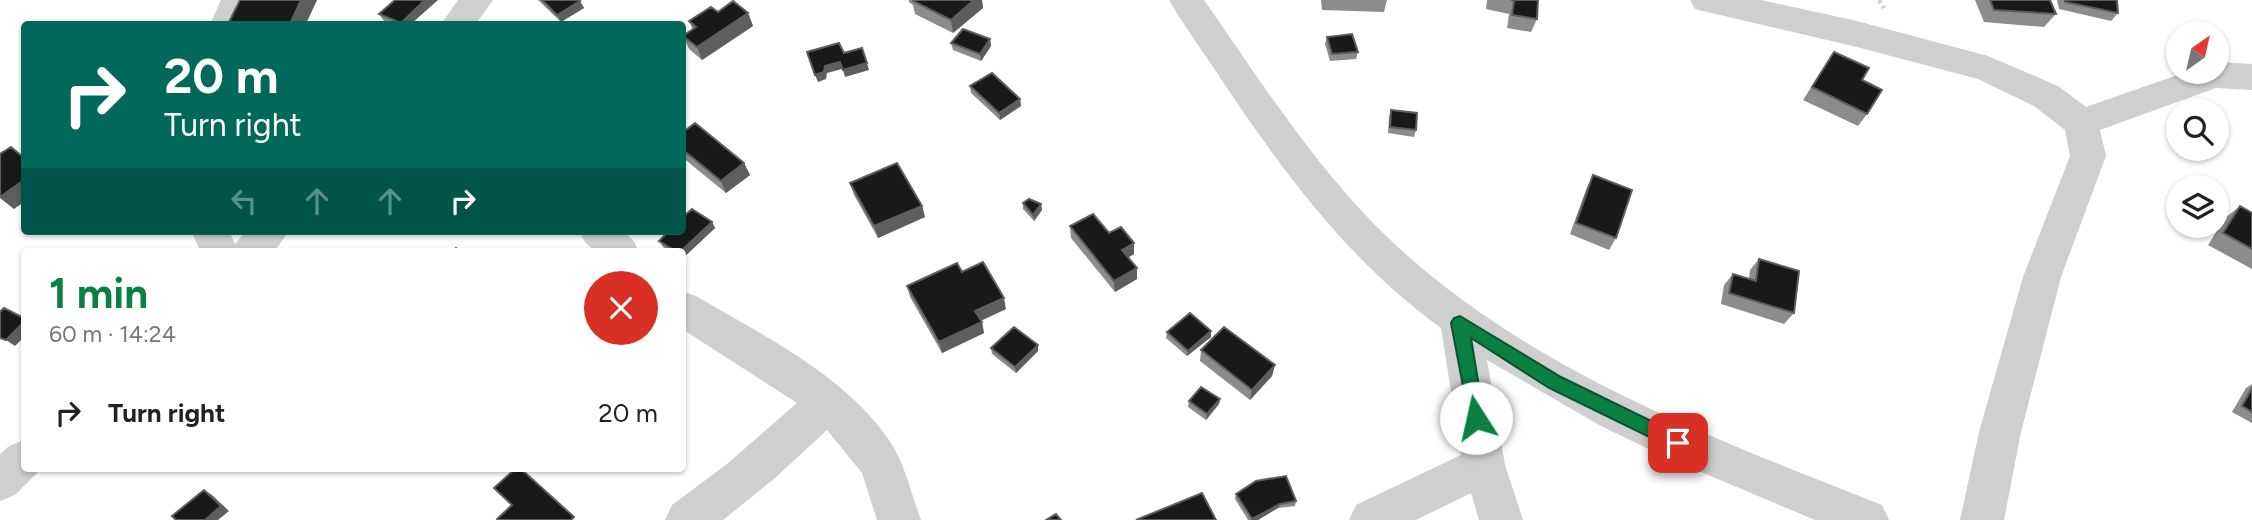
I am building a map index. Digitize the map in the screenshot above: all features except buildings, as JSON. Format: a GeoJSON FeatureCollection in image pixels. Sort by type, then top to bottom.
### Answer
{"type":"FeatureCollection","features":[{"type":"Feature","properties":{"kind":"street"},"geometry":{"type":"LineString","coordinates":[[228,21],[239,0]]}},
{"type":"Feature","properties":{"kind":"street"},"geometry":{"type":"LineString","coordinates":[[460,21],[476,0]]}},
{"type":"Feature","properties":{"kind":"street"},"geometry":{"type":"LineString","coordinates":[[1186,0],[1276,128],[1339,211],[1389,262],[1460,323],[1555,382],[1690,449],[1867,520]]}},
{"type":"Feature","properties":{"kind":"street"},"geometry":{"type":"LineString","coordinates":[[1707,0],[1853,33],[1988,69],[2046,96],[2081,123],[2088,156],[2042,277],[2000,432],[1982,520]]}},
{"type":"Feature","properties":{"kind":"street"},"geometry":{"type":"LineString","coordinates":[[2081,123],[2216,75],[2252,77]]}},
{"type":"Feature","properties":{"kind":"street"},"geometry":{"type":"LineString","coordinates":[[254,248],[266,235]]}},
{"type":"Feature","properties":{"kind":"street"},"geometry":{"type":"LineString","coordinates":[[602,235],[616,248]]}},
{"type":"Feature","properties":{"kind":"street"},"geometry":{"type":"LineString","coordinates":[[686,311],[828,402],[876,457],[899,520]]}},
{"type":"Feature","properties":{"kind":"street"},"geometry":{"type":"LineString","coordinates":[[1460,323],[1484,465],[1501,520]]}},
{"type":"Feature","properties":{"kind":"street"},"geometry":{"type":"LineString","coordinates":[[687,520],[732,489],[828,402]]}},
{"type":"Feature","properties":{"kind":"street"},"geometry":{"type":"LineString","coordinates":[[0,481],[21,463]]}},
{"type":"Feature","properties":{"kind":"street"},"geometry":{"type":"LineString","coordinates":[[1371,520],[1484,465]]}},
{"type":"Feature","properties":{"kind":"route"},"geometry":{"type":"LineString","coordinates":[[1476,418],[1460,323],[1555,382],[1678,443]]}}]}
